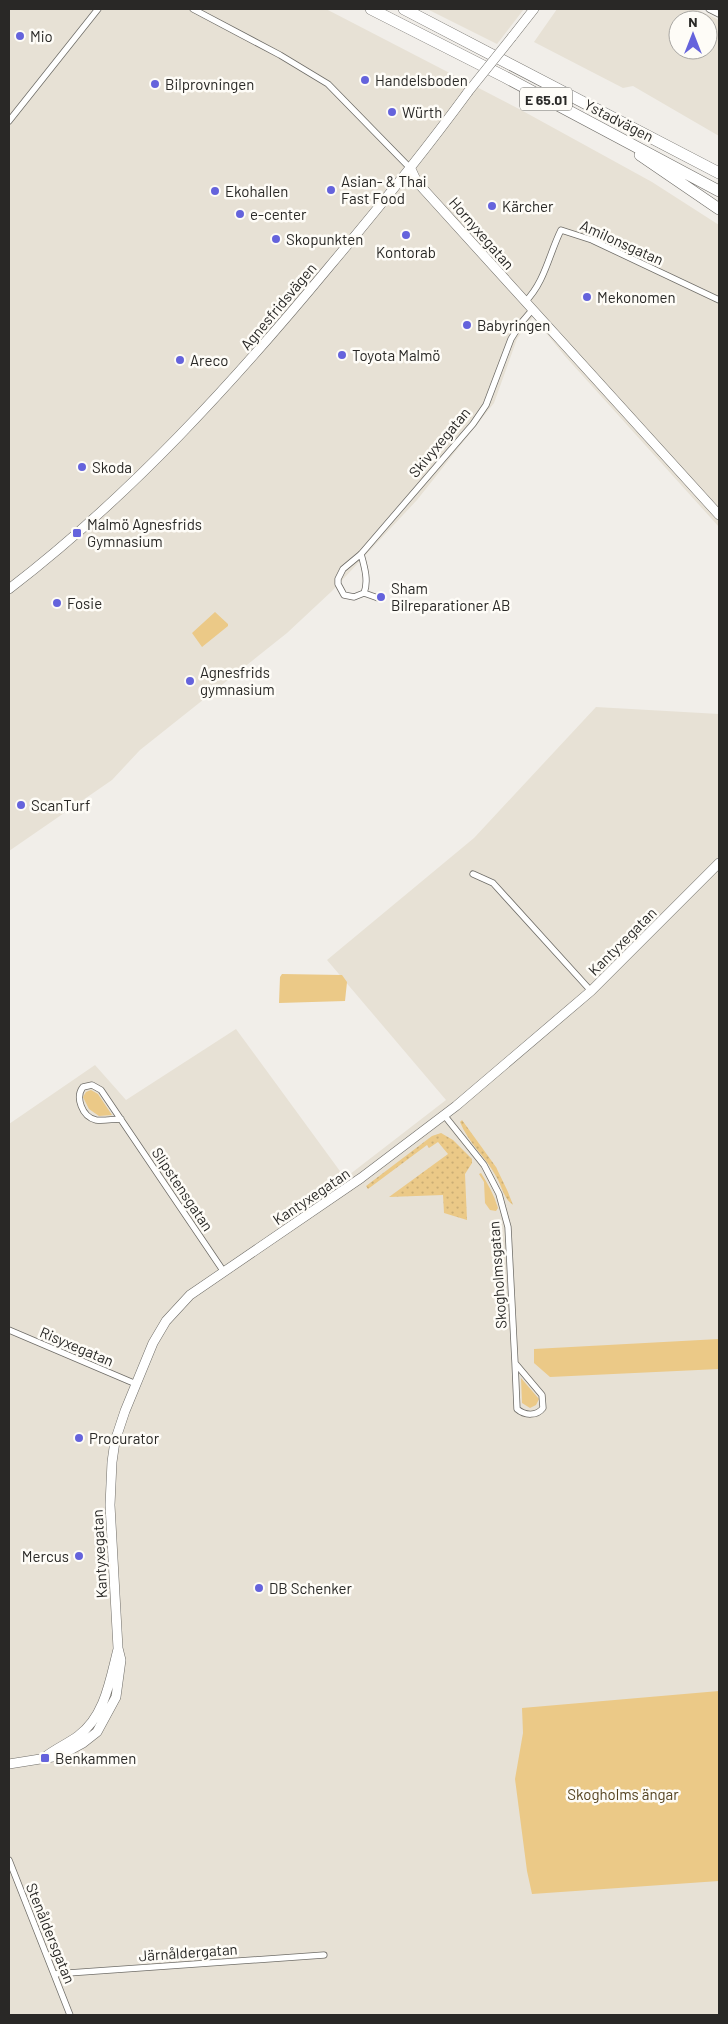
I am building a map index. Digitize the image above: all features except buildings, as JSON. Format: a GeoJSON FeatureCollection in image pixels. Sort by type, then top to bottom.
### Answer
{"type":"FeatureCollection","features":[{"type":"Feature","properties":{"kind":"highway","name":"Ystadvägen"},"geometry":{"type":"LineString","coordinates":[[371,9],[719,190]]}},
{"type":"Feature","properties":{"kind":"highway","name":"Ystadvägen"},"geometry":{"type":"LineString","coordinates":[[404,9],[719,173]]}},
{"type":"Feature","properties":{"kind":"highway"},"geometry":{"type":"LineString","coordinates":[[579,116],[719,209]]}},
{"type":"Feature","properties":{"kind":"street"},"geometry":{"type":"LineString","coordinates":[[9,121],[98,9]]}},
{"type":"Feature","properties":{"kind":"street","name":"Hornyxegatan"},"geometry":{"type":"LineString","coordinates":[[193,9],[280,55],[328,84],[411,169],[418,182],[719,515]]}},
{"type":"Feature","properties":{"kind":"street","name":"Agnesfridsvägen"},"geometry":{"type":"LineString","coordinates":[[9,589],[96,516],[184,431],[246,366],[411,169],[468,92],[534,9]]}},
{"type":"Feature","properties":{"kind":"street"},"geometry":{"type":"LineString","coordinates":[[709,9],[719,14]]}},
{"type":"Feature","properties":{"kind":"street","name":"Amilonsgatan"},"geometry":{"type":"LineString","coordinates":[[525,302],[535,292],[541,281],[561,230],[592,240],[719,300]]}},
{"type":"Feature","properties":{"kind":"street","name":"Skivyxegatan"},"geometry":{"type":"LineString","coordinates":[[378,598],[364,593],[354,596],[344,595],[338,584],[340,574],[361,554],[473,424],[486,405],[511,339],[532,310]]}},
{"type":"Feature","properties":{"kind":"street"},"geometry":{"type":"LineString","coordinates":[[361,554],[366,580],[364,593]]}},
{"type":"Feature","properties":{"kind":"street","name":"Kantyxegatan"},"geometry":{"type":"LineString","coordinates":[[45,1758],[59,1756],[71,1751],[97,1732],[116,1697],[122,1660],[118,1648],[110,1484],[115,1441],[121,1420],[153,1343],[166,1320],[190,1295],[361,1178],[444,1115],[591,991],[719,863]]}},
{"type":"Feature","properties":{"kind":"street"},"geometry":{"type":"LineString","coordinates":[[473,874],[493,883],[591,991]]}},
{"type":"Feature","properties":{"kind":"street","name":"Slipstensgatan"},"geometry":{"type":"LineString","coordinates":[[121,1119],[98,1120],[89,1117],[80,1103],[83,1087],[92,1085],[101,1090],[121,1119],[224,1272]]}},
{"type":"Feature","properties":{"kind":"street","name":"Skogholmsgatan"},"geometry":{"type":"LineString","coordinates":[[444,1115],[484,1165],[496,1185],[502,1203],[508,1227],[517,1409],[525,1414],[536,1413],[543,1408],[542,1396],[515,1363]]}},
{"type":"Feature","properties":{"kind":"street","name":"Risyxegatan"},"geometry":{"type":"LineString","coordinates":[[9,1330],[136,1384]]}},
{"type":"Feature","properties":{"kind":"street","name":"Kantyxegatan"},"geometry":{"type":"LineString","coordinates":[[45,1758],[78,1736],[90,1725],[106,1696],[118,1648]]}},
{"type":"Feature","properties":{"kind":"street"},"geometry":{"type":"LineString","coordinates":[[9,1764],[45,1758]]}},
{"type":"Feature","properties":{"kind":"street","name":"Stenåldersgatan"},"geometry":{"type":"LineString","coordinates":[[9,1860],[70,2015]]}},
{"type":"Feature","properties":{"kind":"street","name":"Järnåldergatan"},"geometry":{"type":"LineString","coordinates":[[54,1974],[324,1955]]}},
{"type":"Feature","properties":{"kind":"shaded area"},"geometry":{"type":"Polygon","coordinates":[[[9,9],[326,9],[521,110],[652,182],[719,225],[719,527],[564,355],[533,317],[517,339],[494,403],[417,500],[332,591],[287,633],[140,750],[112,780],[9,851],[9,9]]]}},
{"type":"Feature","properties":{"kind":"shaded area"},"geometry":{"type":"Polygon","coordinates":[[[427,9],[524,9],[497,44],[427,9]]]}},
{"type":"Feature","properties":{"kind":"shaded area"},"geometry":{"type":"Polygon","coordinates":[[[557,9],[698,10],[668,10],[668,60],[718,60],[719,20],[719,136],[633,86],[623,88],[534,42],[557,9]]]}},
{"type":"Feature","properties":{"kind":"shaded area"},"geometry":{"type":"Polygon","coordinates":[[[596,707],[719,714],[719,2015],[9,2015],[9,1124],[95,1065],[126,1100],[236,1029],[345,1178],[446,1100],[327,960],[474,838],[596,707]]]}},
{"type":"Feature","properties":{"kind":"green space"},"geometry":{"type":"Polygon","coordinates":[[[215,612],[228,626],[202,647],[192,633],[215,612]]]}},
{"type":"Feature","properties":{"kind":"green space"},"geometry":{"type":"Polygon","coordinates":[[[282,974],[342,975],[347,982],[345,1001],[279,1003],[280,977],[282,974]]]}},
{"type":"Feature","properties":{"kind":"green space"},"geometry":{"type":"Polygon","coordinates":[[[91,1090],[98,1094],[112,1115],[99,1116],[89,1109],[83,1097],[86,1092],[91,1090]]]}},
{"type":"Feature","properties":{"kind":"green space"},"geometry":{"type":"Polygon","coordinates":[[[462,1120],[496,1167],[513,1205],[505,1196],[493,1171],[463,1130],[460,1122],[462,1120]]]}},
{"type":"Feature","properties":{"kind":"green space"},"geometry":{"type":"Polygon","coordinates":[[[441,1133],[453,1140],[472,1159],[472,1163],[465,1174],[467,1220],[444,1213],[443,1195],[389,1197],[448,1154],[438,1142],[429,1148],[427,1145],[368,1189],[366,1186],[432,1136],[441,1133]]]}},
{"type":"Feature","properties":{"kind":"green space"},"geometry":{"type":"Polygon","coordinates":[[[481,1173],[495,1199],[498,1208],[496,1211],[490,1210],[485,1203],[484,1182],[479,1174],[481,1173]]]}},
{"type":"Feature","properties":{"kind":"green space"},"geometry":{"type":"Polygon","coordinates":[[[719,1339],[719,1369],[550,1377],[534,1363],[534,1349],[719,1339]]]}},
{"type":"Feature","properties":{"kind":"green space"},"geometry":{"type":"Polygon","coordinates":[[[521,1378],[539,1399],[536,1405],[530,1408],[522,1403],[521,1378]]]}},
{"type":"Feature","properties":{"kind":"green space","name":"Skogholms ängar"},"geometry":{"type":"Polygon","coordinates":[[[719,1691],[719,1881],[532,1894],[527,1871],[515,1779],[523,1733],[522,1708],[719,1691]]]}},
{"type":"Feature","properties":{"kind":"place","name":"Mio"},"geometry":{"type":"Point","coordinates":[20,36]}},
{"type":"Feature","properties":{"kind":"place","name":"Handelsboden"},"geometry":{"type":"Point","coordinates":[365,80]}},
{"type":"Feature","properties":{"kind":"place","name":"Bilprovningen"},"geometry":{"type":"Point","coordinates":[155,84]}},
{"type":"Feature","properties":{"kind":"place","name":"Würth"},"geometry":{"type":"Point","coordinates":[392,112]}},
{"type":"Feature","properties":{"kind":"place","name":"Asian- & Thai Fast Food"},"geometry":{"type":"Point","coordinates":[331,190]}},
{"type":"Feature","properties":{"kind":"place","name":"Ekohallen"},"geometry":{"type":"Point","coordinates":[215,191]}},
{"type":"Feature","properties":{"kind":"place","name":"Kärcher"},"geometry":{"type":"Point","coordinates":[492,206]}},
{"type":"Feature","properties":{"kind":"place","name":"e-center"},"geometry":{"type":"Point","coordinates":[240,214]}},
{"type":"Feature","properties":{"kind":"place","name":"Kontorab"},"geometry":{"type":"Point","coordinates":[406,235]}},
{"type":"Feature","properties":{"kind":"place","name":"Skopunkten"},"geometry":{"type":"Point","coordinates":[276,239]}},
{"type":"Feature","properties":{"kind":"place","name":"Mekonomen"},"geometry":{"type":"Point","coordinates":[587,297]}},
{"type":"Feature","properties":{"kind":"place","name":"Babyringen"},"geometry":{"type":"Point","coordinates":[467,325]}},
{"type":"Feature","properties":{"kind":"place","name":"Toyota Malmö"},"geometry":{"type":"Point","coordinates":[342,355]}},
{"type":"Feature","properties":{"kind":"place","name":"Areco"},"geometry":{"type":"Point","coordinates":[180,360]}},
{"type":"Feature","properties":{"kind":"place","name":"Skoda"},"geometry":{"type":"Point","coordinates":[82,467]}},
{"type":"Feature","properties":{"kind":"place","name":"Malmö Agnesfrids Gymnasium"},"geometry":{"type":"Point","coordinates":[77,533]}},
{"type":"Feature","properties":{"kind":"place","name":"Sham Bilreparationer AB"},"geometry":{"type":"Point","coordinates":[381,597]}},
{"type":"Feature","properties":{"kind":"place","name":"Fosie"},"geometry":{"type":"Point","coordinates":[57,603]}},
{"type":"Feature","properties":{"kind":"place","name":"Agnesfrids gymnasium"},"geometry":{"type":"Point","coordinates":[190,681]}},
{"type":"Feature","properties":{"kind":"place","name":"ScanTurf"},"geometry":{"type":"Point","coordinates":[21,805]}},
{"type":"Feature","properties":{"kind":"place","name":"Procurator"},"geometry":{"type":"Point","coordinates":[79,1438]}},
{"type":"Feature","properties":{"kind":"place","name":"Mercus"},"geometry":{"type":"Point","coordinates":[79,1556]}},
{"type":"Feature","properties":{"kind":"place","name":"DB Schenker"},"geometry":{"type":"Point","coordinates":[259,1588]}},
{"type":"Feature","properties":{"kind":"place","name":"Benkammen"},"geometry":{"type":"Point","coordinates":[45,1758]}}]}
